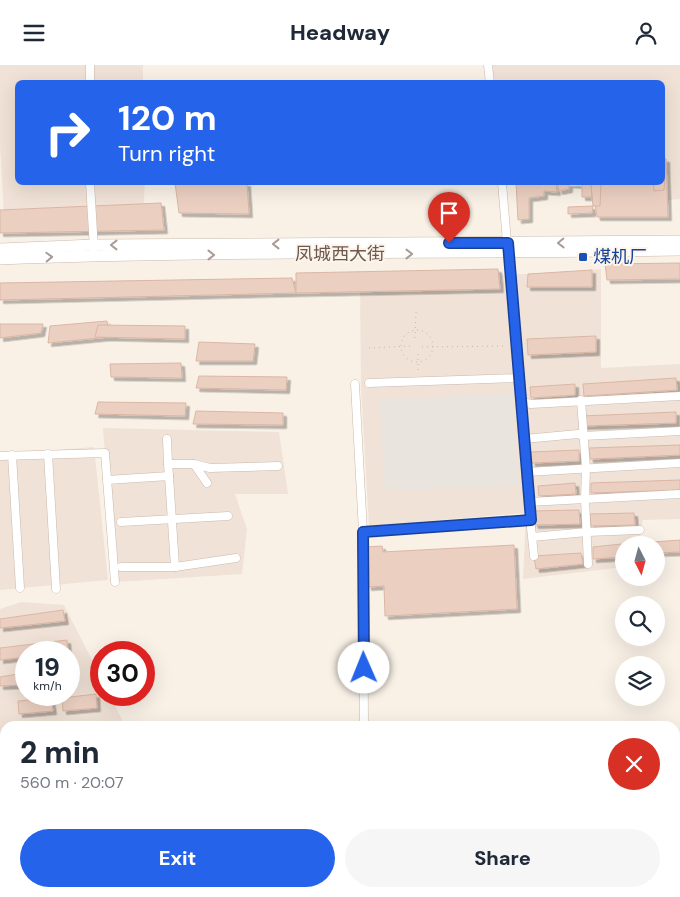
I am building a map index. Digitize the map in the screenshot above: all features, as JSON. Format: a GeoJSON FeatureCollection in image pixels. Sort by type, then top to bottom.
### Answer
{"type":"FeatureCollection","features":[{"type":"Feature","properties":{"kind":"main road","name":"凤城西大街"},"geometry":{"type":"LineString","coordinates":[[509,248],[680,241]]}},
{"type":"Feature","properties":{"kind":"main road","name":"凤城西大街"},"geometry":{"type":"LineString","coordinates":[[0,249],[680,249]]}},
{"type":"Feature","properties":{"kind":"main road","name":"凤城西大街"},"geometry":{"type":"LineString","coordinates":[[0,259],[94,250]]}},
{"type":"Feature","properties":{"kind":"street"},"geometry":{"type":"LineString","coordinates":[[90,65],[90,80]]}},
{"type":"Feature","properties":{"kind":"street"},"geometry":{"type":"LineString","coordinates":[[488,65],[490,80]]}},
{"type":"Feature","properties":{"kind":"street"},"geometry":{"type":"LineString","coordinates":[[90,185],[94,250]]}},
{"type":"Feature","properties":{"kind":"street"},"geometry":{"type":"LineString","coordinates":[[502,185],[534,556]]}},
{"type":"Feature","properties":{"kind":"street"},"geometry":{"type":"LineString","coordinates":[[369,383],[418,383],[520,378]]}},
{"type":"Feature","properties":{"kind":"street"},"geometry":{"type":"LineString","coordinates":[[355,384],[363,532],[364,721]]}},
{"type":"Feature","properties":{"kind":"street"},"geometry":{"type":"LineString","coordinates":[[522,402],[531,404],[680,396]]}},
{"type":"Feature","properties":{"kind":"street"},"geometry":{"type":"LineString","coordinates":[[581,400],[586,468],[585,499],[588,564]]}},
{"type":"Feature","properties":{"kind":"street"},"geometry":{"type":"LineString","coordinates":[[524,439],[578,434],[680,431]]}},
{"type":"Feature","properties":{"kind":"street"},"geometry":{"type":"LineString","coordinates":[[167,439],[175,567]]}},
{"type":"Feature","properties":{"kind":"street"},"geometry":{"type":"LineString","coordinates":[[0,456],[105,453],[115,582]]}},
{"type":"Feature","properties":{"kind":"street"},"geometry":{"type":"LineString","coordinates":[[48,454],[56,589]]}},
{"type":"Feature","properties":{"kind":"street"},"geometry":{"type":"LineString","coordinates":[[12,455],[20,588]]}},
{"type":"Feature","properties":{"kind":"street"},"geometry":{"type":"LineString","coordinates":[[527,472],[680,463]]}},
{"type":"Feature","properties":{"kind":"street"},"geometry":{"type":"LineString","coordinates":[[168,464],[194,464],[210,468],[278,466]]}},
{"type":"Feature","properties":{"kind":"street"},"geometry":{"type":"LineString","coordinates":[[194,464],[207,483]]}},
{"type":"Feature","properties":{"kind":"street"},"geometry":{"type":"LineString","coordinates":[[107,480],[169,476]]}},
{"type":"Feature","properties":{"kind":"street"},"geometry":{"type":"LineString","coordinates":[[529,502],[680,494]]}},
{"type":"Feature","properties":{"kind":"street"},"geometry":{"type":"LineString","coordinates":[[121,522],[228,516]]}},
{"type":"Feature","properties":{"kind":"street"},"geometry":{"type":"LineString","coordinates":[[363,532],[531,523]]}},
{"type":"Feature","properties":{"kind":"street"},"geometry":{"type":"LineString","coordinates":[[531,523],[532,537],[640,530]]}},
{"type":"Feature","properties":{"kind":"street"},"geometry":{"type":"LineString","coordinates":[[121,567],[175,567],[236,558]]}},
{"type":"Feature","properties":{"kind":"path"},"geometry":{"type":"LineString","coordinates":[[416,312],[416,338]]}},
{"type":"Feature","properties":{"kind":"path"},"geometry":{"type":"LineString","coordinates":[[415,330],[428,334],[434,347],[427,359],[418,362],[408,359],[401,347],[403,337],[415,330]]}},
{"type":"Feature","properties":{"kind":"path"},"geometry":{"type":"LineString","coordinates":[[369,348],[410,346]]}},
{"type":"Feature","properties":{"kind":"path"},"geometry":{"type":"LineString","coordinates":[[422,347],[507,346]]}},
{"type":"Feature","properties":{"kind":"path"},"geometry":{"type":"LineString","coordinates":[[418,354],[418,383]]}},
{"type":"Feature","properties":{"kind":"shaded area"},"geometry":{"type":"Polygon","coordinates":[[[0,65],[143,65],[143,80],[15,80],[15,185],[145,185],[142,229],[104,229],[4,216],[0,145],[0,65]]]}},
{"type":"Feature","properties":{"kind":"shaded area"},"geometry":{"type":"Polygon","coordinates":[[[492,65],[680,65],[680,199],[668,200],[665,159],[665,80],[493,80],[492,65]]]}},
{"type":"Feature","properties":{"kind":"shaded area"},"geometry":{"type":"Polygon","coordinates":[[[601,269],[601,368],[680,364],[680,519],[643,520],[640,536],[615,536],[615,568],[523,579],[526,513],[369,526],[361,387],[360,278],[528,274],[601,269]]]}},
{"type":"Feature","properties":{"kind":"shaded area"},"geometry":{"type":"Polygon","coordinates":[[[512,394],[518,486],[385,490],[379,399],[512,394]]]}},
{"type":"Feature","properties":{"kind":"shaded area"},"geometry":{"type":"Polygon","coordinates":[[[103,428],[279,432],[288,494],[235,494],[247,529],[242,574],[115,582],[103,428]]]}},
{"type":"Feature","properties":{"kind":"shaded area"},"geometry":{"type":"Polygon","coordinates":[[[94,447],[108,580],[0,590],[0,455],[94,447]]]}},
{"type":"Feature","properties":{"kind":"shaded area"},"geometry":{"type":"Polygon","coordinates":[[[21,602],[64,605],[90,656],[90,706],[115,706],[122,721],[0,721],[0,609],[21,602]]]}},
{"type":"Feature","properties":{"kind":"building"},"geometry":{"type":"Polygon","coordinates":[[[666,159],[668,217],[597,217],[592,185],[665,185],[666,159]]]}},
{"type":"Feature","properties":{"kind":"building"},"geometry":{"type":"Polygon","coordinates":[[[175,185],[247,185],[249,214],[179,213],[175,185]]]}},
{"type":"Feature","properties":{"kind":"building"},"geometry":{"type":"Polygon","coordinates":[[[516,185],[556,185],[557,192],[544,191],[544,196],[529,198],[529,219],[518,220],[516,185]]]}},
{"type":"Feature","properties":{"kind":"building"},"geometry":{"type":"Polygon","coordinates":[[[558,185],[569,185],[569,189],[559,191],[558,185]]]}},
{"type":"Feature","properties":{"kind":"building"},"geometry":{"type":"Polygon","coordinates":[[[582,185],[591,185],[592,197],[582,197],[582,185]]]}},
{"type":"Feature","properties":{"kind":"building"},"geometry":{"type":"Polygon","coordinates":[[[591,185],[601,185],[600,206],[593,206],[591,185]]]}},
{"type":"Feature","properties":{"kind":"building"},"geometry":{"type":"Polygon","coordinates":[[[653,185],[664,185],[664,190],[654,191],[653,185]]]}},
{"type":"Feature","properties":{"kind":"building"},"geometry":{"type":"Polygon","coordinates":[[[161,203],[164,230],[0,233],[0,210],[161,203]]]}},
{"type":"Feature","properties":{"kind":"building"},"geometry":{"type":"Polygon","coordinates":[[[593,206],[592,213],[568,214],[568,207],[593,206]]]}},
{"type":"Feature","properties":{"kind":"building"},"geometry":{"type":"Polygon","coordinates":[[[680,263],[680,279],[607,280],[605,264],[680,263]]]}},
{"type":"Feature","properties":{"kind":"building"},"geometry":{"type":"Polygon","coordinates":[[[498,269],[500,289],[296,293],[296,273],[498,269]]]}},
{"type":"Feature","properties":{"kind":"building"},"geometry":{"type":"Polygon","coordinates":[[[592,270],[592,287],[527,287],[528,274],[592,270]]]}},
{"type":"Feature","properties":{"kind":"building"},"geometry":{"type":"Polygon","coordinates":[[[292,278],[296,293],[0,300],[0,283],[292,278]]]}},
{"type":"Feature","properties":{"kind":"building"},"geometry":{"type":"Polygon","coordinates":[[[107,321],[109,337],[48,343],[50,326],[107,321]]]}},
{"type":"Feature","properties":{"kind":"building"},"geometry":{"type":"Polygon","coordinates":[[[0,324],[43,324],[41,333],[0,338],[0,324]]]}},
{"type":"Feature","properties":{"kind":"building"},"geometry":{"type":"Polygon","coordinates":[[[98,325],[185,326],[185,339],[95,337],[98,325]]]}},
{"type":"Feature","properties":{"kind":"building"},"geometry":{"type":"Polygon","coordinates":[[[596,336],[596,352],[528,355],[527,339],[596,336]]]}},
{"type":"Feature","properties":{"kind":"building"},"geometry":{"type":"Polygon","coordinates":[[[199,342],[255,344],[253,361],[196,361],[199,342]]]}},
{"type":"Feature","properties":{"kind":"building"},"geometry":{"type":"Polygon","coordinates":[[[181,363],[182,378],[111,377],[110,364],[181,363]]]}},
{"type":"Feature","properties":{"kind":"building"},"geometry":{"type":"Polygon","coordinates":[[[199,376],[287,377],[286,390],[196,388],[199,376]]]}},
{"type":"Feature","properties":{"kind":"building"},"geometry":{"type":"Polygon","coordinates":[[[676,378],[677,390],[584,396],[583,384],[676,378]]]}},
{"type":"Feature","properties":{"kind":"building"},"geometry":{"type":"Polygon","coordinates":[[[575,384],[575,395],[531,398],[530,387],[575,384]]]}},
{"type":"Feature","properties":{"kind":"building"},"geometry":{"type":"Polygon","coordinates":[[[98,402],[186,403],[185,416],[95,414],[98,402]]]}},
{"type":"Feature","properties":{"kind":"building"},"geometry":{"type":"Polygon","coordinates":[[[196,411],[283,413],[283,425],[193,424],[196,411]]]}},
{"type":"Feature","properties":{"kind":"building"},"geometry":{"type":"Polygon","coordinates":[[[676,412],[676,423],[582,426],[582,416],[676,412]]]}},
{"type":"Feature","properties":{"kind":"building"},"geometry":{"type":"Polygon","coordinates":[[[680,445],[680,455],[590,459],[589,448],[680,445]]]}},
{"type":"Feature","properties":{"kind":"building"},"geometry":{"type":"Polygon","coordinates":[[[579,450],[579,461],[532,463],[531,452],[579,450]]]}},
{"type":"Feature","properties":{"kind":"building"},"geometry":{"type":"Polygon","coordinates":[[[680,480],[680,490],[591,493],[591,483],[680,480]]]}},
{"type":"Feature","properties":{"kind":"building"},"geometry":{"type":"Polygon","coordinates":[[[575,483],[576,494],[539,496],[538,486],[575,483]]]}},
{"type":"Feature","properties":{"kind":"building"},"geometry":{"type":"Polygon","coordinates":[[[579,510],[580,524],[535,525],[530,511],[579,510]]]}},
{"type":"Feature","properties":{"kind":"building"},"geometry":{"type":"Polygon","coordinates":[[[634,513],[635,525],[591,526],[590,514],[634,513]]]}},
{"type":"Feature","properties":{"kind":"building"},"geometry":{"type":"Polygon","coordinates":[[[680,540],[680,552],[665,553],[665,541],[680,540]]]}},
{"type":"Feature","properties":{"kind":"building"},"geometry":{"type":"Polygon","coordinates":[[[514,545],[517,609],[385,616],[384,586],[368,587],[366,547],[382,546],[383,552],[514,545]]]}},
{"type":"Feature","properties":{"kind":"building"},"geometry":{"type":"Polygon","coordinates":[[[615,545],[615,558],[593,559],[593,547],[615,545]]]}},
{"type":"Feature","properties":{"kind":"building"},"geometry":{"type":"Polygon","coordinates":[[[581,553],[583,564],[536,569],[534,556],[581,553]]]}},
{"type":"Feature","properties":{"kind":"building"},"geometry":{"type":"Polygon","coordinates":[[[63,610],[65,621],[0,628],[0,619],[63,610]]]}},
{"type":"Feature","properties":{"kind":"building"},"geometry":{"type":"Polygon","coordinates":[[[15,646],[15,658],[0,660],[0,648],[15,646]]]}},
{"type":"Feature","properties":{"kind":"building"},"geometry":{"type":"Polygon","coordinates":[[[15,674],[15,685],[0,686],[0,677],[15,674]]]}},
{"type":"Feature","properties":{"kind":"building"},"geometry":{"type":"Polygon","coordinates":[[[90,695],[90,706],[97,706],[97,708],[63,711],[63,706],[80,706],[80,696],[90,695]]]}},
{"type":"Feature","properties":{"kind":"building"},"geometry":{"type":"Polygon","coordinates":[[[18,706],[52,706],[53,711],[19,714],[18,706]]]}},
{"type":"Feature","properties":{"kind":"place","name":"煤机厂"},"geometry":{"type":"Point","coordinates":[583,257]}},
{"type":"Feature","properties":{"kind":"route"},"geometry":{"type":"LineString","coordinates":[[364,668],[363,532],[531,520],[508,243],[449,243]]}}]}
